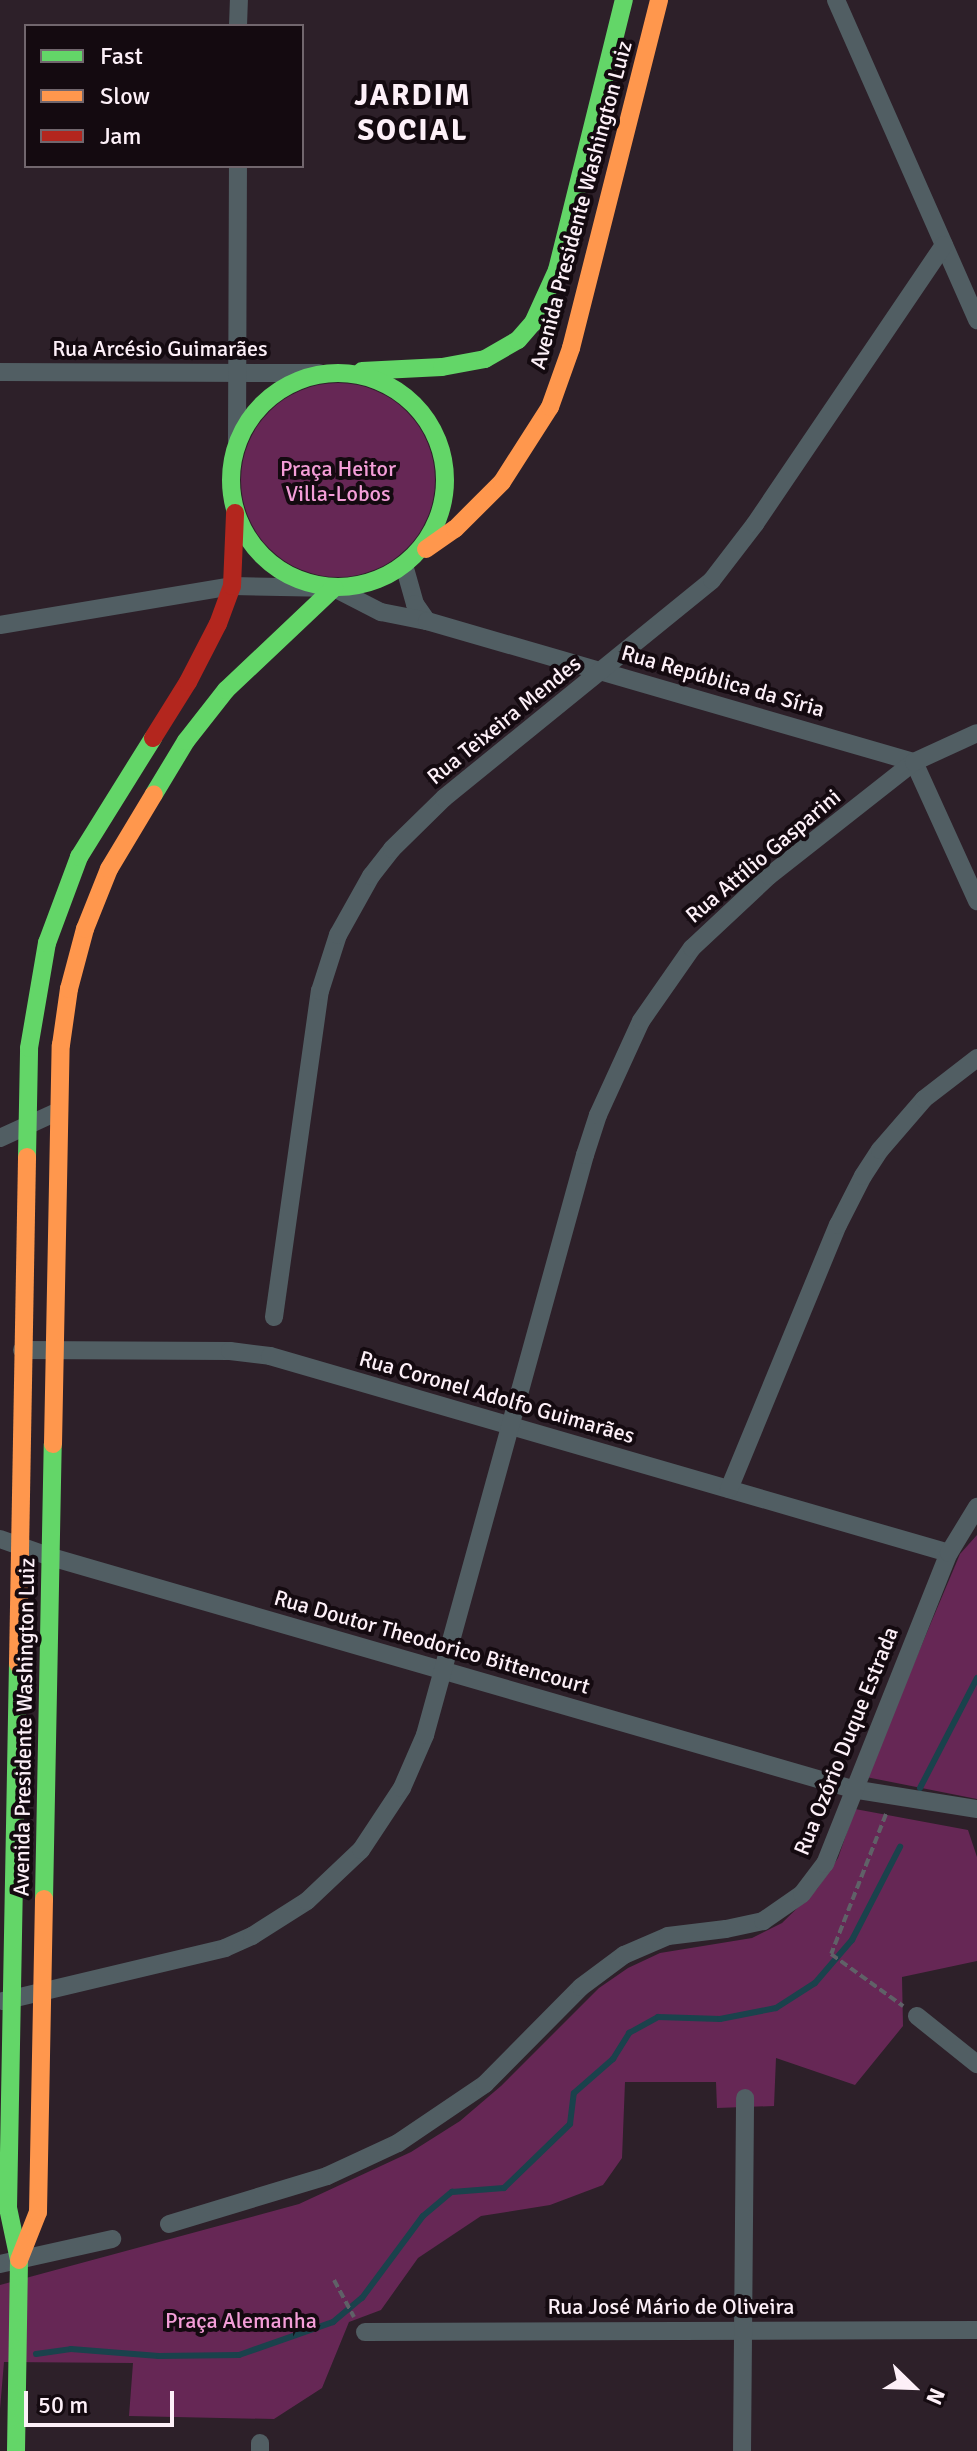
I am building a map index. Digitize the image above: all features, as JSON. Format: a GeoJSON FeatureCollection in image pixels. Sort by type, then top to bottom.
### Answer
{"type":"FeatureCollection","features":[{"type":"Feature","properties":{"kind":"street"},"geometry":{"type":"LineString","coordinates":[[238,24],[239,0]]}},
{"type":"Feature","properties":{"kind":"street","name":"Avenida Presidente Washington Luiz"},"geometry":{"type":"LineString","coordinates":[[348,372],[442,367],[474,362],[503,351],[533,323],[557,270],[624,0]]}},
{"type":"Feature","properties":{"kind":"street","name":"Avenida Presidente Washington Luiz"},"geometry":{"type":"LineString","coordinates":[[409,561],[455,529],[487,499],[522,456],[550,407],[571,348],[659,0]]}},
{"type":"Feature","properties":{"kind":"street"},"geometry":{"type":"LineString","coordinates":[[836,0],[977,320]]}},
{"type":"Feature","properties":{"kind":"street"},"geometry":{"type":"LineString","coordinates":[[238,168],[237,441],[230,477],[235,513],[249,542],[272,566],[302,582],[334,588]]}},
{"type":"Feature","properties":{"kind":"street","name":"Rua Teixeira Mendes"},"geometry":{"type":"LineString","coordinates":[[274,1317],[314,1022],[326,968],[353,905],[371,876],[415,825],[691,599],[736,551],[944,245]]}},
{"type":"Feature","properties":{"kind":"street","name":"Rua Arcésio Guimarães"},"geometry":{"type":"LineString","coordinates":[[0,372],[319,373]]}},
{"type":"Feature","properties":{"kind":"street"},"geometry":{"type":"LineString","coordinates":[[0,625],[232,586],[334,588],[371,583],[409,561],[434,528],[445,495],[444,460],[432,427],[411,400],[391,387],[348,372],[319,373],[285,386],[256,409],[237,441]]}},
{"type":"Feature","properties":{"kind":"street","name":"Avenida Presidente Washington Luiz"},"geometry":{"type":"LineString","coordinates":[[19,2260],[8,2208],[6,2000],[29,1048],[47,943],[68,882],[94,829],[205,651],[232,586],[235,513]]}},
{"type":"Feature","properties":{"kind":"street"},"geometry":{"type":"LineString","coordinates":[[409,561],[415,604],[427,621]]}},
{"type":"Feature","properties":{"kind":"street","name":"Avenida Presidente Washington Luiz"},"geometry":{"type":"LineString","coordinates":[[19,2260],[38,2212],[59,1111],[64,1014],[75,964],[97,897],[121,846],[205,715],[226,690],[334,588]]}},
{"type":"Feature","properties":{"kind":"street","name":"Rua República da Síria"},"geometry":{"type":"LineString","coordinates":[[334,588],[381,612],[427,621],[914,762]]}},
{"type":"Feature","properties":{"kind":"street","name":"Rua Attílio Gasparini"},"geometry":{"type":"LineString","coordinates":[[6,2000],[225,1948],[261,1931],[307,1901],[361,1850],[383,1820],[415,1762],[444,1671],[585,1155],[598,1115],[641,1021],[692,948],[728,911],[914,762],[977,733]]}},
{"type":"Feature","properties":{"kind":"street"},"geometry":{"type":"LineString","coordinates":[[914,762],[977,901]]}},
{"type":"Feature","properties":{"kind":"street"},"geometry":{"type":"LineString","coordinates":[[729,1489],[838,1225],[863,1176],[887,1141],[924,1099],[977,1058]]}},
{"type":"Feature","properties":{"kind":"street"},"geometry":{"type":"LineString","coordinates":[[0,1138],[59,1111]]}},
{"type":"Feature","properties":{"kind":"street","name":"Rua Coronel Adolfo Guimarães"},"geometry":{"type":"LineString","coordinates":[[22,1350],[251,1352],[949,1553]]}},
{"type":"Feature","properties":{"kind":"street","name":"Rua Ozório Duque Estrada"},"geometry":{"type":"LineString","coordinates":[[169,2224],[295,2187],[362,2162],[461,2102],[505,2065],[581,1987],[624,1955],[668,1936],[744,1926],[785,1909],[802,1894],[825,1864],[852,1789],[949,1553],[977,1507]]}},
{"type":"Feature","properties":{"kind":"street","name":"Rua Doutor Theodorico Bittencourt"},"geometry":{"type":"LineString","coordinates":[[0,1539],[51,1557],[852,1789],[977,1809]]}},
{"type":"Feature","properties":{"kind":"street"},"geometry":{"type":"LineString","coordinates":[[917,2016],[977,2064]]}},
{"type":"Feature","properties":{"kind":"street"},"geometry":{"type":"LineString","coordinates":[[742,2451],[745,2098]]}},
{"type":"Feature","properties":{"kind":"street"},"geometry":{"type":"LineString","coordinates":[[0,2264],[112,2239]]}},
{"type":"Feature","properties":{"kind":"street"},"geometry":{"type":"LineString","coordinates":[[16,2451],[19,2260]]}},
{"type":"Feature","properties":{"kind":"street","name":"Rua José Mário de Oliveira"},"geometry":{"type":"LineString","coordinates":[[360,2326],[977,2330]]}},
{"type":"Feature","properties":{"kind":"path"},"geometry":{"type":"LineString","coordinates":[[893,1796],[831,1954],[917,2016]]}},
{"type":"Feature","properties":{"kind":"path"},"geometry":{"type":"LineString","coordinates":[[334,2280],[360,2326]]}},
{"type":"Feature","properties":{"kind":"green space","name":"Praça Heitor Villa-Lobos"},"geometry":{"type":"Polygon","coordinates":[[[338,383],[375,391],[406,412],[427,443],[435,480],[427,517],[406,548],[375,569],[338,577],[301,569],[270,548],[249,517],[241,480],[249,443],[270,412],[301,391],[338,383]]]}},
{"type":"Feature","properties":{"kind":"green space"},"geometry":{"type":"Polygon","coordinates":[[[977,1535],[977,1799],[866,1777],[960,1554],[977,1535]]]}},
{"type":"Feature","properties":{"kind":"green space","name":"Praça Alemanha"},"geometry":{"type":"Polygon","coordinates":[[[855,1809],[968,1830],[977,1857],[977,1961],[902,1977],[903,2026],[855,2085],[776,2058],[774,2106],[717,2108],[716,2082],[625,2082],[622,2158],[603,2185],[550,2205],[481,2216],[418,2258],[381,2310],[349,2322],[322,2388],[274,2419],[129,2416],[133,2363],[4,2362],[0,2409],[0,2285],[299,2204],[411,2152],[460,2121],[501,2086],[599,1988],[628,1968],[660,1953],[752,1938],[782,1923],[817,1889],[838,1858],[855,1809]]]}},
{"type":"Feature","properties":{"kind":"waterway"},"geometry":{"type":"LineString","coordinates":[[920,1788],[977,1678]]}},
{"type":"Feature","properties":{"kind":"waterway"},"geometry":{"type":"LineString","coordinates":[[36,2354],[71,2349],[159,2356],[239,2355],[333,2322],[362,2298],[423,2216],[452,2192],[504,2188],[570,2124],[574,2093],[613,2059],[629,2033],[658,2017],[720,2019],[776,2008],[815,1983],[852,1940],[900,1847]]}},
{"type":"Feature","properties":{"kind":"traffic: fast"},"geometry":{"type":"LineString","coordinates":[[362,371],[442,367],[485,359],[518,340],[533,323],[557,270],[624,0]]}},
{"type":"Feature","properties":{"kind":"traffic: fast"},"geometry":{"type":"LineString","coordinates":[[338,373],[379,381],[414,404],[437,439],[445,480],[437,521],[414,556],[379,579],[338,587],[297,579],[262,556],[239,521],[231,480],[239,439],[262,404],[297,381],[338,373]]}},
{"type":"Feature","properties":{"kind":"traffic: fast"},"geometry":{"type":"LineString","coordinates":[[154,794],[186,741],[226,690],[334,588]]}},
{"type":"Feature","properties":{"kind":"traffic: fast"},"geometry":{"type":"LineString","coordinates":[[27,1157],[29,1048],[47,943],[79,857],[153,738]]}},
{"type":"Feature","properties":{"kind":"traffic: fast"},"geometry":{"type":"LineString","coordinates":[[44,1899],[53,1444]]}},
{"type":"Feature","properties":{"kind":"traffic: fast"},"geometry":{"type":"LineString","coordinates":[[16,2451],[19,2260],[8,2208],[18,1664]]}},
{"type":"Feature","properties":{"kind":"traffic: slow"},"geometry":{"type":"LineString","coordinates":[[426,549],[455,529],[502,482],[550,407],[571,348],[659,0]]}},
{"type":"Feature","properties":{"kind":"traffic: slow"},"geometry":{"type":"LineString","coordinates":[[53,1444],[61,1045],[69,989],[85,929],[109,869],[154,794]]}},
{"type":"Feature","properties":{"kind":"traffic: slow"},"geometry":{"type":"LineString","coordinates":[[18,1664],[27,1157]]}},
{"type":"Feature","properties":{"kind":"traffic: slow"},"geometry":{"type":"LineString","coordinates":[[19,2260],[38,2212],[44,1899]]}},
{"type":"Feature","properties":{"kind":"traffic: jam"},"geometry":{"type":"LineString","coordinates":[[153,738],[188,682],[218,624],[232,586],[235,513]]}},
{"type":"Feature","properties":{"kind":"district","name":"JARDIM SOCIAL"},"geometry":{"type":"Point","coordinates":[413,113]}}]}
